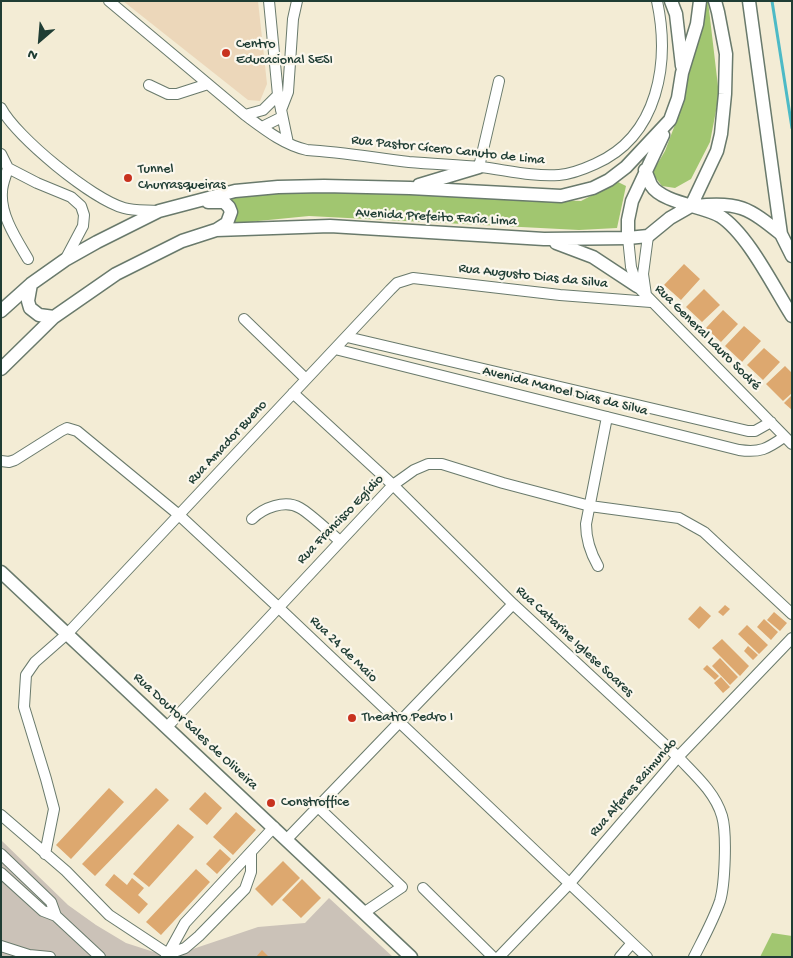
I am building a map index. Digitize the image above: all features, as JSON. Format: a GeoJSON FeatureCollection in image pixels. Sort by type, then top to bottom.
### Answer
{"type":"FeatureCollection","features":[{"type":"Feature","properties":{"kind":"main road"},"geometry":{"type":"LineString","coordinates":[[671,1],[676,14],[682,73]]}},
{"type":"Feature","properties":{"kind":"main road","name":"Avenida Prefeito Faria Lima"},"geometry":{"type":"LineString","coordinates":[[1,312],[31,284],[65,260],[159,211],[235,191],[278,187],[324,186],[410,188],[561,196],[593,188],[609,180],[626,167],[670,120],[678,98],[682,73],[696,24],[700,1]]}},
{"type":"Feature","properties":{"kind":"main road"},"geometry":{"type":"LineString","coordinates":[[691,206],[710,167],[721,134],[726,54],[714,1]]}},
{"type":"Feature","properties":{"kind":"main road"},"geometry":{"type":"LineString","coordinates":[[749,2],[773,185],[782,234],[792,256]]}},
{"type":"Feature","properties":{"kind":"main road"},"geometry":{"type":"LineString","coordinates":[[628,238],[628,220],[632,201],[670,120]]}},
{"type":"Feature","properties":{"kind":"main road"},"geometry":{"type":"LineString","coordinates":[[410,188],[479,167]]}},
{"type":"Feature","properties":{"kind":"main road"},"geometry":{"type":"LineString","coordinates":[[645,170],[651,185],[657,191],[722,218],[753,253],[792,316]]}},
{"type":"Feature","properties":{"kind":"main road"},"geometry":{"type":"LineString","coordinates":[[196,201],[224,202],[229,207],[231,212],[228,222],[216,230]]}},
{"type":"Feature","properties":{"kind":"main road"},"geometry":{"type":"LineString","coordinates":[[648,236],[670,218],[691,206],[722,204],[741,207],[758,215],[782,234]]}},
{"type":"Feature","properties":{"kind":"main road","name":"Avenida Prefeito Faria Lima"},"geometry":{"type":"LineString","coordinates":[[1,369],[54,317],[116,274],[182,241],[216,230],[330,226],[544,239],[648,236]]}},
{"type":"Feature","properties":{"kind":"main road"},"geometry":{"type":"LineString","coordinates":[[544,239],[593,257],[637,286]]}},
{"type":"Feature","properties":{"kind":"main road"},"geometry":{"type":"LineString","coordinates":[[31,284],[28,301],[30,308],[39,315],[54,317]]}},
{"type":"Feature","properties":{"kind":"main road","name":"Rua Doutor Sales de Oliveira"},"geometry":{"type":"LineString","coordinates":[[1,572],[411,957]]}},
{"type":"Feature","properties":{"kind":"street","name":"Rua Pastor Cícero Canuto de Lima"},"geometry":{"type":"LineString","coordinates":[[109,1],[245,115],[294,147],[544,176],[578,171],[600,162],[612,155],[644,122],[656,94],[662,66],[663,42],[657,1]]}},
{"type":"Feature","properties":{"kind":"street"},"geometry":{"type":"LineString","coordinates":[[268,1],[278,96],[288,143]]}},
{"type":"Feature","properties":{"kind":"street"},"geometry":{"type":"LineString","coordinates":[[262,127],[281,114],[288,92],[293,19],[297,1]]}},
{"type":"Feature","properties":{"kind":"street"},"geometry":{"type":"LineString","coordinates":[[479,167],[499,81]]}},
{"type":"Feature","properties":{"kind":"street"},"geometry":{"type":"LineString","coordinates":[[149,85],[168,94],[178,94],[208,84]]}},
{"type":"Feature","properties":{"kind":"street"},"geometry":{"type":"LineString","coordinates":[[245,115],[263,110],[278,96]]}},
{"type":"Feature","properties":{"kind":"street"},"geometry":{"type":"LineString","coordinates":[[1,108],[6,117],[22,135],[79,184],[99,198],[125,208],[159,211]]}},
{"type":"Feature","properties":{"kind":"street"},"geometry":{"type":"LineString","coordinates":[[1,154],[8,168],[71,197],[81,206],[84,216],[83,226],[65,260]]}},
{"type":"Feature","properties":{"kind":"street"},"geometry":{"type":"LineString","coordinates":[[8,168],[2,192],[4,206],[8,224],[28,259]]}},
{"type":"Feature","properties":{"kind":"street"},"geometry":{"type":"LineString","coordinates":[[648,236],[643,274],[648,299]]}},
{"type":"Feature","properties":{"kind":"street","name":"Rua General Lauro Sodré"},"geometry":{"type":"LineString","coordinates":[[628,238],[631,267],[637,286],[788,440]]}},
{"type":"Feature","properties":{"kind":"street","name":"Rua Augusto Dias da Silva"},"geometry":{"type":"LineString","coordinates":[[412,278],[560,295],[648,299]]}},
{"type":"Feature","properties":{"kind":"street","name":"Rua Amador Bueno"},"geometry":{"type":"LineString","coordinates":[[45,854],[54,809],[24,707],[26,676],[35,662],[68,633],[390,290],[397,283],[412,278]]}},
{"type":"Feature","properties":{"kind":"street"},"geometry":{"type":"LineString","coordinates":[[244,319],[306,379]]}},
{"type":"Feature","properties":{"kind":"street","name":"Avenida Manoel Dias da Silva"},"geometry":{"type":"LineString","coordinates":[[346,337],[748,432],[755,431],[771,422]]}},
{"type":"Feature","properties":{"kind":"street"},"geometry":{"type":"LineString","coordinates":[[356,354],[359,340]]}},
{"type":"Feature","properties":{"kind":"street","name":"Avenida Manoel Dias da Silva"},"geometry":{"type":"LineString","coordinates":[[335,349],[739,450],[762,451],[788,440]]}},
{"type":"Feature","properties":{"kind":"street","name":"Rua Catarine Iglese Soares"},"geometry":{"type":"LineString","coordinates":[[293,393],[393,485],[513,604],[678,757],[712,796],[722,816],[724,863],[720,900],[694,957]]}},
{"type":"Feature","properties":{"kind":"street"},"geometry":{"type":"LineString","coordinates":[[598,566],[591,553],[586,536],[586,524],[607,417]]}},
{"type":"Feature","properties":{"kind":"street","name":"Rua 24 de Maio"},"geometry":{"type":"LineString","coordinates":[[1,461],[9,462],[15,460],[61,431],[72,429],[103,450],[179,516],[278,607],[646,956]]}},
{"type":"Feature","properties":{"kind":"street","name":"Rua Francisco Egídio"},"geometry":{"type":"LineString","coordinates":[[167,727],[393,485],[414,470],[428,464],[442,464],[503,483],[590,506],[678,518],[704,532],[792,614]]}},
{"type":"Feature","properties":{"kind":"street"},"geometry":{"type":"LineString","coordinates":[[252,519],[265,509],[290,504],[300,507],[340,541]]}},
{"type":"Feature","properties":{"kind":"street"},"geometry":{"type":"LineString","coordinates":[[287,840],[513,604]]}},
{"type":"Feature","properties":{"kind":"street","name":"Rua Alferes Raimundo"},"geometry":{"type":"LineString","coordinates":[[499,957],[570,883],[678,757],[792,638]]}},
{"type":"Feature","properties":{"kind":"street"},"geometry":{"type":"LineString","coordinates":[[319,808],[402,887],[365,912]]}},
{"type":"Feature","properties":{"kind":"street"},"geometry":{"type":"LineString","coordinates":[[1,815],[66,872],[109,915],[164,955]]}},
{"type":"Feature","properties":{"kind":"street"},"geometry":{"type":"LineString","coordinates":[[164,955],[185,923],[274,827]]}},
{"type":"Feature","properties":{"kind":"street"},"geometry":{"type":"LineString","coordinates":[[164,955],[185,948],[200,936],[245,889],[251,872],[251,853]]}},
{"type":"Feature","properties":{"kind":"street"},"geometry":{"type":"LineString","coordinates":[[1,854],[51,902],[56,916]]}},
{"type":"Feature","properties":{"kind":"street"},"geometry":{"type":"LineString","coordinates":[[1,873],[44,911],[56,916],[100,957]]}},
{"type":"Feature","properties":{"kind":"street"},"geometry":{"type":"LineString","coordinates":[[423,888],[493,957]]}},
{"type":"Feature","properties":{"kind":"street"},"geometry":{"type":"LineString","coordinates":[[185,923],[190,932],[200,936]]}},
{"type":"Feature","properties":{"kind":"street"},"geometry":{"type":"LineString","coordinates":[[620,957],[632,943]]}},
{"type":"Feature","properties":{"kind":"street"},"geometry":{"type":"LineString","coordinates":[[1,946],[29,955],[50,957]]}},
{"type":"Feature","properties":{"kind":"shaded area","name":"Centro Educacional SESI"},"geometry":{"type":"Polygon","coordinates":[[[123,1],[258,1],[267,84],[260,101],[248,100],[123,1]]]}},
{"type":"Feature","properties":{"kind":"shaded area"},"geometry":{"type":"Polygon","coordinates":[[[1,840],[68,905],[126,943],[157,953],[181,953],[258,927],[305,923],[329,898],[393,957],[1,957],[1,840]]]}},
{"type":"Feature","properties":{"kind":"green space"},"geometry":{"type":"Polygon","coordinates":[[[706,1],[708,1],[719,95],[710,142],[691,179],[675,188],[662,186],[652,173],[665,151],[679,114],[706,1]]]}},
{"type":"Feature","properties":{"kind":"green space"},"geometry":{"type":"Polygon","coordinates":[[[618,182],[626,186],[617,228],[579,230],[309,216],[258,221],[231,226],[232,194],[282,189],[581,201],[618,182]]]}},
{"type":"Feature","properties":{"kind":"green space"},"geometry":{"type":"Polygon","coordinates":[[[772,933],[792,936],[792,957],[760,957],[772,933]]]}},
{"type":"Feature","properties":{"kind":"building"},"geometry":{"type":"Polygon","coordinates":[[[684,264],[700,279],[681,300],[664,285],[684,264]]]}},
{"type":"Feature","properties":{"kind":"building"},"geometry":{"type":"Polygon","coordinates":[[[704,289],[720,305],[702,322],[686,307],[704,289]]]}},
{"type":"Feature","properties":{"kind":"building"},"geometry":{"type":"Polygon","coordinates":[[[723,310],[738,324],[721,342],[706,328],[723,310]]]}},
{"type":"Feature","properties":{"kind":"building"},"geometry":{"type":"Polygon","coordinates":[[[744,326],[761,341],[742,362],[725,346],[744,326]]]}},
{"type":"Feature","properties":{"kind":"building"},"geometry":{"type":"Polygon","coordinates":[[[764,348],[780,362],[763,380],[747,365],[764,348]]]}},
{"type":"Feature","properties":{"kind":"building"},"geometry":{"type":"Polygon","coordinates":[[[785,366],[792,373],[792,393],[783,401],[766,384],[785,366]]]}},
{"type":"Feature","properties":{"kind":"building"},"geometry":{"type":"Polygon","coordinates":[[[792,395],[792,410],[784,403],[792,395]]]}},
{"type":"Feature","properties":{"kind":"building"},"geometry":{"type":"Polygon","coordinates":[[[725,605],[730,609],[723,616],[718,612],[725,605]]]}},
{"type":"Feature","properties":{"kind":"building"},"geometry":{"type":"Polygon","coordinates":[[[700,606],[711,616],[699,629],[688,619],[700,606]]]}},
{"type":"Feature","properties":{"kind":"building"},"geometry":{"type":"Polygon","coordinates":[[[774,612],[787,623],[780,631],[767,620],[774,612]]]}},
{"type":"Feature","properties":{"kind":"building"},"geometry":{"type":"Polygon","coordinates":[[[764,619],[778,632],[771,640],[757,627],[764,619]]]}},
{"type":"Feature","properties":{"kind":"building"},"geometry":{"type":"Polygon","coordinates":[[[747,625],[768,645],[759,654],[738,634],[747,625]]]}},
{"type":"Feature","properties":{"kind":"building"},"geometry":{"type":"Polygon","coordinates":[[[722,639],[749,666],[740,676],[712,648],[722,639]]]}},
{"type":"Feature","properties":{"kind":"building"},"geometry":{"type":"Polygon","coordinates":[[[748,646],[758,655],[753,660],[744,651],[748,646]]]}},
{"type":"Feature","properties":{"kind":"building"},"geometry":{"type":"Polygon","coordinates":[[[720,658],[738,677],[730,685],[712,666],[720,658]]]}},
{"type":"Feature","properties":{"kind":"building"},"geometry":{"type":"Polygon","coordinates":[[[707,665],[719,676],[715,680],[703,669],[707,665]]]}},
{"type":"Feature","properties":{"kind":"building"},"geometry":{"type":"Polygon","coordinates":[[[721,677],[730,687],[723,693],[714,683],[721,677]]]}},
{"type":"Feature","properties":{"kind":"building"},"geometry":{"type":"Polygon","coordinates":[[[109,788],[124,802],[71,859],[56,845],[109,788]]]}},
{"type":"Feature","properties":{"kind":"building"},"geometry":{"type":"Polygon","coordinates":[[[156,788],[169,800],[95,876],[82,864],[156,788]]]}},
{"type":"Feature","properties":{"kind":"building"},"geometry":{"type":"Polygon","coordinates":[[[205,792],[222,808],[207,825],[189,809],[205,792]]]}},
{"type":"Feature","properties":{"kind":"building"},"geometry":{"type":"Polygon","coordinates":[[[236,812],[256,830],[233,855],[213,837],[236,812]]]}},
{"type":"Feature","properties":{"kind":"building"},"geometry":{"type":"Polygon","coordinates":[[[178,824],[194,837],[149,887],[133,874],[178,824]]]}},
{"type":"Feature","properties":{"kind":"building"},"geometry":{"type":"Polygon","coordinates":[[[220,849],[231,859],[217,874],[206,864],[220,849]]]}},
{"type":"Feature","properties":{"kind":"building"},"geometry":{"type":"Polygon","coordinates":[[[283,861],[300,878],[272,906],[255,889],[283,861]]]}},
{"type":"Feature","properties":{"kind":"building"},"geometry":{"type":"Polygon","coordinates":[[[196,869],[210,882],[161,935],[146,922],[196,869]]]}},
{"type":"Feature","properties":{"kind":"building"},"geometry":{"type":"Polygon","coordinates":[[[114,874],[127,885],[132,878],[144,888],[138,895],[148,904],[139,914],[105,885],[114,874]]]}},
{"type":"Feature","properties":{"kind":"building"},"geometry":{"type":"Polygon","coordinates":[[[302,879],[321,898],[301,918],[282,900],[302,879]]]}},
{"type":"Feature","properties":{"kind":"building"},"geometry":{"type":"Polygon","coordinates":[[[262,950],[269,957],[256,957],[262,950]]]}},
{"type":"Feature","properties":{"kind":"waterway"},"geometry":{"type":"LineString","coordinates":[[772,1],[792,128]]}},
{"type":"Feature","properties":{"kind":"place","name":"Centro Educacional SESI"},"geometry":{"type":"Point","coordinates":[226,53]}},
{"type":"Feature","properties":{"kind":"place","name":"Tunnel Churrasqueiras"},"geometry":{"type":"Point","coordinates":[128,178]}},
{"type":"Feature","properties":{"kind":"place","name":"Theatro Pedro I"},"geometry":{"type":"Point","coordinates":[352,718]}},
{"type":"Feature","properties":{"kind":"place","name":"Constroffice"},"geometry":{"type":"Point","coordinates":[271,803]}}]}
